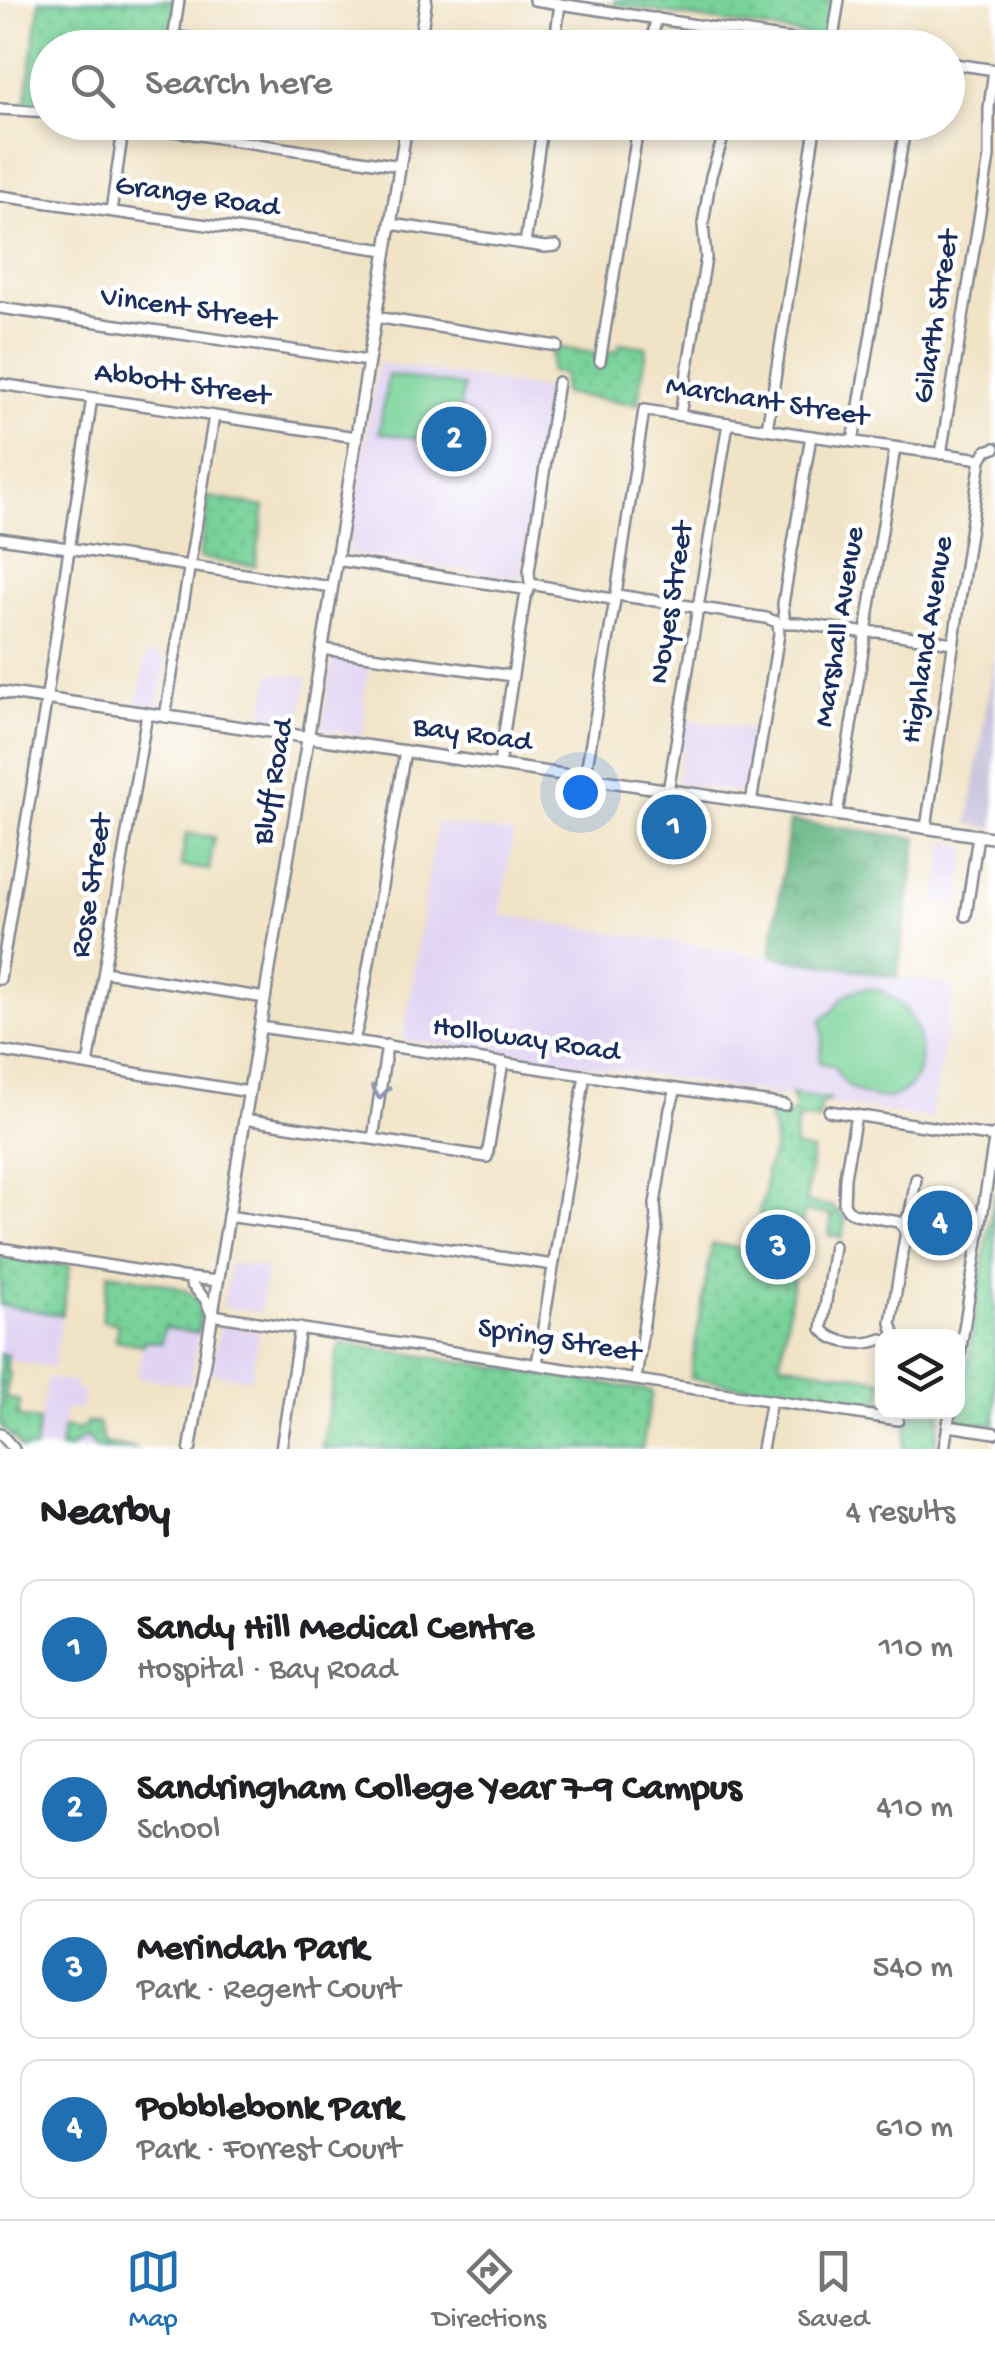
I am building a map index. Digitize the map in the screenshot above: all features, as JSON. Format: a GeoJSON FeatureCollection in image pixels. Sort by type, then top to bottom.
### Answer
{"type":"FeatureCollection","features":[{"type":"Feature","properties":{"kind":"main road"},"geometry":{"type":"LineString","coordinates":[[422,30],[426,0]]}},
{"type":"Feature","properties":{"kind":"main road","name":"Bluff Road"},"geometry":{"type":"LineString","coordinates":[[190,1449],[404,140]]}},
{"type":"Feature","properties":{"kind":"main road","name":"Bay Road"},"geometry":{"type":"LineString","coordinates":[[0,692],[308,737],[404,758],[498,765],[995,838]]}},
{"type":"Feature","properties":{"kind":"street"},"geometry":{"type":"LineString","coordinates":[[175,30],[179,0]]}},
{"type":"Feature","properties":{"kind":"street"},"geometry":{"type":"LineString","coordinates":[[534,0],[607,6],[730,30]]}},
{"type":"Feature","properties":{"kind":"street"},"geometry":{"type":"LineString","coordinates":[[833,30],[839,0]]}},
{"type":"Feature","properties":{"kind":"street"},"geometry":{"type":"LineString","coordinates":[[556,30],[560,4]]}},
{"type":"Feature","properties":{"kind":"street"},"geometry":{"type":"LineString","coordinates":[[654,30],[656,18]]}},
{"type":"Feature","properties":{"kind":"street"},"geometry":{"type":"LineString","coordinates":[[965,66],[995,70]]}},
{"type":"Feature","properties":{"kind":"street","name":"Gilarth Street"},"geometry":{"type":"LineString","coordinates":[[941,454],[989,158],[988,120],[995,70]]}},
{"type":"Feature","properties":{"kind":"street"},"geometry":{"type":"LineString","coordinates":[[0,109],[30,111]]}},
{"type":"Feature","properties":{"kind":"street"},"geometry":{"type":"LineString","coordinates":[[111,212],[122,140]]}},
{"type":"Feature","properties":{"kind":"street"},"geometry":{"type":"LineString","coordinates":[[244,140],[400,166]]}},
{"type":"Feature","properties":{"kind":"street"},"geometry":{"type":"LineString","coordinates":[[525,244],[540,140]]}},
{"type":"Feature","properties":{"kind":"street"},"geometry":{"type":"LineString","coordinates":[[600,361],[636,140]]}},
{"type":"Feature","properties":{"kind":"street"},"geometry":{"type":"LineString","coordinates":[[680,416],[706,258],[704,224],[711,176],[722,140]]}},
{"type":"Feature","properties":{"kind":"street"},"geometry":{"type":"LineString","coordinates":[[767,429],[813,140]]}},
{"type":"Feature","properties":{"kind":"street"},"geometry":{"type":"LineString","coordinates":[[853,442],[903,140]]}},
{"type":"Feature","properties":{"kind":"street","name":"Grange Road"},"geometry":{"type":"LineString","coordinates":[[0,196],[386,250]]}},
{"type":"Feature","properties":{"kind":"street"},"geometry":{"type":"LineString","coordinates":[[390,224],[546,248],[556,246]]}},
{"type":"Feature","properties":{"kind":"street","name":"Vincent Street"},"geometry":{"type":"LineString","coordinates":[[0,308],[368,362]]}},
{"type":"Feature","properties":{"kind":"street"},"geometry":{"type":"LineString","coordinates":[[375,317],[557,346]]}},
{"type":"Feature","properties":{"kind":"street"},"geometry":{"type":"LineString","coordinates":[[498,765],[558,382]]}},
{"type":"Feature","properties":{"kind":"street","name":"Abbott Street"},"geometry":{"type":"LineString","coordinates":[[0,384],[356,437]]}},
{"type":"Feature","properties":{"kind":"street"},"geometry":{"type":"LineString","coordinates":[[0,979],[4,931],[46,699],[92,398]]}},
{"type":"Feature","properties":{"kind":"street","name":"Marchant Street"},"geometry":{"type":"LineString","coordinates":[[614,598],[644,410],[981,459]]}},
{"type":"Feature","properties":{"kind":"street"},"geometry":{"type":"LineString","coordinates":[[166,717],[214,416]]}},
{"type":"Feature","properties":{"kind":"street","name":"Noyes Street"},"geometry":{"type":"LineString","coordinates":[[668,792],[728,423]]}},
{"type":"Feature","properties":{"kind":"street"},"geometry":{"type":"LineString","coordinates":[[751,803],[811,436]]}},
{"type":"Feature","properties":{"kind":"street","name":"Marshall Avenue"},"geometry":{"type":"LineString","coordinates":[[836,815],[895,448]]}},
{"type":"Feature","properties":{"kind":"street"},"geometry":{"type":"LineString","coordinates":[[981,459],[986,451],[995,448]]}},
{"type":"Feature","properties":{"kind":"street","name":"Highland Avenue"},"geometry":{"type":"LineString","coordinates":[[926,828],[981,459]]}},
{"type":"Feature","properties":{"kind":"street"},"geometry":{"type":"LineString","coordinates":[[0,538],[332,587]]}},
{"type":"Feature","properties":{"kind":"street"},"geometry":{"type":"LineString","coordinates":[[336,560],[953,643]]}},
{"type":"Feature","properties":{"kind":"street"},"geometry":{"type":"LineString","coordinates":[[585,778],[614,598]]}},
{"type":"Feature","properties":{"kind":"street"},"geometry":{"type":"LineString","coordinates":[[322,649],[512,676]]}},
{"type":"Feature","properties":{"kind":"street","name":"Rose Street"},"geometry":{"type":"LineString","coordinates":[[88,1065],[146,714]]}},
{"type":"Feature","properties":{"kind":"street"},"geometry":{"type":"LineString","coordinates":[[356,1040],[404,758]]}},
{"type":"Feature","properties":{"kind":"street"},"geometry":{"type":"LineString","coordinates":[[966,916],[978,836]]}},
{"type":"Feature","properties":{"kind":"street"},"geometry":{"type":"LineString","coordinates":[[104,972],[264,998]]}},
{"type":"Feature","properties":{"kind":"street","name":"Holloway Road"},"geometry":{"type":"LineString","coordinates":[[260,1027],[785,1105]]}},
{"type":"Feature","properties":{"kind":"street"},"geometry":{"type":"LineString","coordinates":[[373,1139],[387,1046]]}},
{"type":"Feature","properties":{"kind":"street"},"geometry":{"type":"LineString","coordinates":[[0,1051],[249,1092]]}},
{"type":"Feature","properties":{"kind":"street"},"geometry":{"type":"LineString","coordinates":[[244,1119],[487,1156],[503,1062]]}},
{"type":"Feature","properties":{"kind":"street"},"geometry":{"type":"LineString","coordinates":[[536,1364],[585,1075]]}},
{"type":"Feature","properties":{"kind":"street"},"geometry":{"type":"LineString","coordinates":[[634,1379],[658,1231],[655,1204],[674,1088]]}},
{"type":"Feature","properties":{"kind":"street"},"geometry":{"type":"LineString","coordinates":[[829,1111],[995,1136],[962,1329]]}},
{"type":"Feature","properties":{"kind":"street"},"geometry":{"type":"LineString","coordinates":[[856,1115],[844,1204],[855,1214],[903,1224]]}},
{"type":"Feature","properties":{"kind":"street"},"geometry":{"type":"LineString","coordinates":[[890,1329],[906,1236],[903,1224],[910,1213],[916,1179]]}},
{"type":"Feature","properties":{"kind":"street"},"geometry":{"type":"LineString","coordinates":[[228,1216],[553,1265]]}},
{"type":"Feature","properties":{"kind":"street"},"geometry":{"type":"LineString","coordinates":[[834,1246],[822,1329],[834,1339],[866,1344],[875,1341]]}},
{"type":"Feature","properties":{"kind":"street"},"geometry":{"type":"LineString","coordinates":[[0,1248],[217,1285]]}},
{"type":"Feature","properties":{"kind":"street"},"geometry":{"type":"LineString","coordinates":[[172,1276],[191,1284],[217,1285]]}},
{"type":"Feature","properties":{"kind":"street"},"geometry":{"type":"LineString","coordinates":[[191,1284],[205,1299],[212,1315]]}},
{"type":"Feature","properties":{"kind":"street","name":"Spring Street"},"geometry":{"type":"LineString","coordinates":[[212,1315],[898,1420]]}},
{"type":"Feature","properties":{"kind":"street"},"geometry":{"type":"LineString","coordinates":[[280,1449],[300,1328]]}},
{"type":"Feature","properties":{"kind":"street"},"geometry":{"type":"LineString","coordinates":[[762,1449],[770,1400]]}},
{"type":"Feature","properties":{"kind":"street"},"geometry":{"type":"LineString","coordinates":[[944,1449],[949,1419]]}},
{"type":"Feature","properties":{"kind":"street"},"geometry":{"type":"LineString","coordinates":[[948,1426],[995,1433]]}},
{"type":"Feature","properties":{"kind":"street"},"geometry":{"type":"LineString","coordinates":[[0,1434],[14,1449]]}},
{"type":"Feature","properties":{"kind":"shaded area"},"geometry":{"type":"Polygon","coordinates":[[[378,363],[550,390],[519,578],[348,554],[378,363]]]}},
{"type":"Feature","properties":{"kind":"shaded area"},"geometry":{"type":"Polygon","coordinates":[[[995,652],[995,828],[968,824],[995,652]]]}},
{"type":"Feature","properties":{"kind":"shaded area"},"geometry":{"type":"Polygon","coordinates":[[[146,654],[166,657],[159,706],[138,703],[146,654]]]}},
{"type":"Feature","properties":{"kind":"shaded area"},"geometry":{"type":"Polygon","coordinates":[[[333,658],[369,664],[362,736],[322,729],[333,658]]]}},
{"type":"Feature","properties":{"kind":"shaded area"},"geometry":{"type":"Polygon","coordinates":[[[270,672],[308,677],[300,726],[263,722],[270,672]]]}},
{"type":"Feature","properties":{"kind":"shaded area"},"geometry":{"type":"Polygon","coordinates":[[[686,720],[755,730],[745,793],[677,783],[686,720]]]}},
{"type":"Feature","properties":{"kind":"shaded area"},"geometry":{"type":"Polygon","coordinates":[[[437,823],[513,834],[501,915],[954,986],[931,1119],[403,1040],[437,823]]]}},
{"type":"Feature","properties":{"kind":"shaded area"},"geometry":{"type":"Polygon","coordinates":[[[945,842],[968,846],[959,905],[936,902],[945,842]]]}},
{"type":"Feature","properties":{"kind":"shaded area"},"geometry":{"type":"Polygon","coordinates":[[[230,1263],[267,1268],[260,1312],[223,1307],[230,1263]]]}},
{"type":"Feature","properties":{"kind":"shaded area"},"geometry":{"type":"Polygon","coordinates":[[[0,1305],[62,1315],[53,1368],[7,1359],[8,1355],[0,1354],[0,1305]]]}},
{"type":"Feature","properties":{"kind":"shaded area"},"geometry":{"type":"Polygon","coordinates":[[[220,1325],[259,1331],[251,1379],[212,1373],[220,1325]]]}},
{"type":"Feature","properties":{"kind":"shaded area"},"geometry":{"type":"Polygon","coordinates":[[[163,1328],[198,1333],[190,1385],[137,1377],[144,1340],[163,1328]]]}},
{"type":"Feature","properties":{"kind":"shaded area"},"geometry":{"type":"Polygon","coordinates":[[[47,1378],[77,1383],[76,1390],[84,1391],[81,1410],[66,1408],[63,1427],[79,1430],[85,1428],[86,1422],[98,1424],[104,1443],[137,1449],[35,1449],[47,1378]]]}},
{"type":"Feature","properties":{"kind":"green space"},"geometry":{"type":"Polygon","coordinates":[[[40,0],[176,0],[172,30],[36,30],[40,0]]]}},
{"type":"Feature","properties":{"kind":"green space"},"geometry":{"type":"Polygon","coordinates":[[[615,0],[833,0],[828,30],[774,30],[614,5],[615,0]]]}},
{"type":"Feature","properties":{"kind":"green space"},"geometry":{"type":"Polygon","coordinates":[[[30,71],[30,107],[25,106],[30,71]]]}},
{"type":"Feature","properties":{"kind":"green space"},"geometry":{"type":"Polygon","coordinates":[[[620,343],[647,347],[638,404],[563,394],[563,374],[550,372],[553,347],[596,353],[596,361],[605,362],[607,351],[618,351],[620,343]]]}},
{"type":"Feature","properties":{"kind":"green space"},"geometry":{"type":"Polygon","coordinates":[[[388,375],[463,386],[455,444],[379,433],[388,375]]]}},
{"type":"Feature","properties":{"kind":"green space"},"geometry":{"type":"Polygon","coordinates":[[[209,497],[265,507],[255,566],[199,558],[209,497]]]}},
{"type":"Feature","properties":{"kind":"green space"},"geometry":{"type":"Polygon","coordinates":[[[790,821],[918,838],[897,977],[771,956],[790,821]]]}},
{"type":"Feature","properties":{"kind":"green space"},"geometry":{"type":"Polygon","coordinates":[[[186,833],[214,837],[209,870],[181,866],[186,833]]]}},
{"type":"Feature","properties":{"kind":"green space"},"geometry":{"type":"Polygon","coordinates":[[[868,988],[891,997],[907,1012],[917,1032],[917,1073],[907,1089],[891,1097],[857,1092],[843,1081],[834,1066],[819,1062],[821,1019],[849,993],[868,988]]]}},
{"type":"Feature","properties":{"kind":"green space"},"geometry":{"type":"Polygon","coordinates":[[[791,1094],[831,1100],[820,1104],[818,1121],[798,1118],[794,1147],[812,1151],[806,1202],[833,1207],[845,1218],[842,1239],[829,1236],[832,1215],[804,1211],[780,1363],[875,1379],[875,1406],[690,1378],[712,1244],[758,1251],[762,1223],[759,1210],[775,1146],[767,1112],[785,1118],[796,1109],[791,1094]]]}},
{"type":"Feature","properties":{"kind":"green space"},"geometry":{"type":"Polygon","coordinates":[[[995,1191],[995,1425],[958,1420],[965,1419],[965,1377],[995,1191]]]}},
{"type":"Feature","properties":{"kind":"green space"},"geometry":{"type":"Polygon","coordinates":[[[917,1198],[949,1202],[970,1220],[966,1248],[909,1240],[917,1198]]]}},
{"type":"Feature","properties":{"kind":"green space"},"geometry":{"type":"Polygon","coordinates":[[[0,1256],[70,1266],[62,1315],[0,1305],[0,1256]]]}},
{"type":"Feature","properties":{"kind":"green space"},"geometry":{"type":"Polygon","coordinates":[[[109,1273],[186,1291],[198,1302],[198,1333],[164,1328],[161,1343],[144,1340],[143,1345],[115,1340],[118,1324],[101,1320],[109,1273]]]}},
{"type":"Feature","properties":{"kind":"green space"},"geometry":{"type":"Polygon","coordinates":[[[339,1343],[652,1391],[642,1449],[322,1449],[339,1343]]]}},
{"type":"Feature","properties":{"kind":"green space"},"geometry":{"type":"Polygon","coordinates":[[[0,1354],[8,1355],[6,1371],[10,1373],[5,1398],[20,1401],[18,1417],[39,1421],[35,1449],[21,1449],[0,1426],[0,1354]]]}},
{"type":"Feature","properties":{"kind":"green space"},"geometry":{"type":"Polygon","coordinates":[[[908,1419],[940,1419],[935,1449],[904,1449],[908,1419]]]}},
{"type":"Feature","properties":{"kind":"green space"},"geometry":{"type":"Polygon","coordinates":[[[86,1422],[98,1424],[104,1443],[137,1449],[97,1449],[86,1436],[69,1449],[60,1449],[63,1427],[79,1430],[85,1428],[86,1422]]]}},
{"type":"Feature","properties":{"kind":"place","name":"Sandringham College Year 7-9 Campus"},"geometry":{"type":"Point","coordinates":[454,439]}},
{"type":"Feature","properties":{"kind":"place","name":"Sandy Hill Medical Centre"},"geometry":{"type":"Point","coordinates":[674,827]}},
{"type":"Feature","properties":{"kind":"place","name":"Pobblebonk Park"},"geometry":{"type":"Point","coordinates":[940,1223]}},
{"type":"Feature","properties":{"kind":"place","name":"Merindah Park"},"geometry":{"type":"Point","coordinates":[778,1247]}}]}
